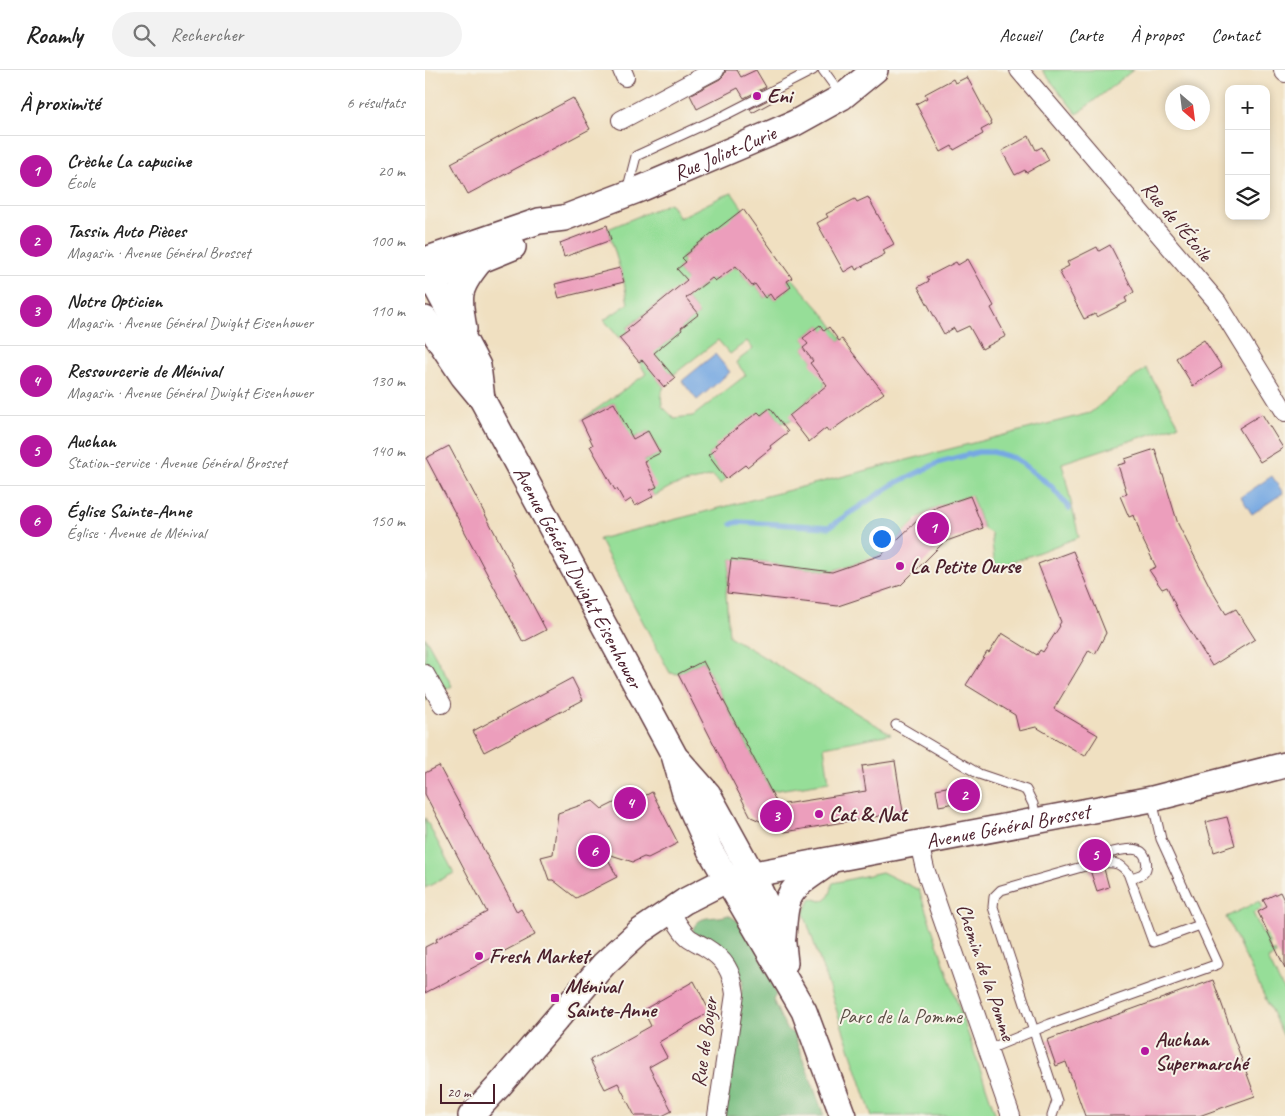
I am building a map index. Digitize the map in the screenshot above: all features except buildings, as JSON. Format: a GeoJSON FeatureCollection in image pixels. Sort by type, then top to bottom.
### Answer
{"type":"FeatureCollection","features":[{"type":"Feature","properties":{"kind":"main road","name":"Rue Joliot-Curie"},"geometry":{"type":"LineString","coordinates":[[427,272],[539,221],[564,218],[626,195],[795,123],[842,97],[875,70]]}},
{"type":"Feature","properties":{"kind":"main road","name":"Rue Joliot-Curie"},"geometry":{"type":"LineString","coordinates":[[427,272],[480,261],[545,234],[564,218]]}},
{"type":"Feature","properties":{"kind":"main road"},"geometry":{"type":"LineString","coordinates":[[468,346],[459,304],[465,279],[480,261]]}},
{"type":"Feature","properties":{"kind":"main road","name":"Avenue Général Dwight Eisenhower"},"geometry":{"type":"LineString","coordinates":[[427,272],[478,366],[482,400]]}},
{"type":"Feature","properties":{"kind":"main road","name":"Avenue Général Dwight Eisenhower"},"geometry":{"type":"LineString","coordinates":[[425,319],[463,376],[482,400],[674,755],[686,797],[710,850],[769,952],[789,982]]}},
{"type":"Feature","properties":{"kind":"main road","name":"Avenue Général Dwight Eisenhower"},"geometry":{"type":"LineString","coordinates":[[674,755],[708,794],[752,874],[783,944]]}},
{"type":"Feature","properties":{"kind":"main road","name":"Avenue Général Brosset"},"geometry":{"type":"LineString","coordinates":[[471,1116],[604,964],[639,932],[711,886],[727,879],[1152,800],[1285,765]]}},
{"type":"Feature","properties":{"kind":"main road"},"geometry":{"type":"LineString","coordinates":[[832,860],[797,885],[787,898],[783,944],[789,982],[804,1011],[843,1116]]}},
{"type":"Feature","properties":{"kind":"street"},"geometry":{"type":"LineString","coordinates":[[621,120],[715,70]]}},
{"type":"Feature","properties":{"kind":"street","name":"Rue de l'Étoile"},"geometry":{"type":"LineString","coordinates":[[1023,71],[1217,302],[1285,412]]}},
{"type":"Feature","properties":{"kind":"street"},"geometry":{"type":"LineString","coordinates":[[425,674],[442,704]]}},
{"type":"Feature","properties":{"kind":"street","name":"Chemin de la Pomme"},"geometry":{"type":"LineString","coordinates":[[919,842],[925,869],[1011,1116]]}},
{"type":"Feature","properties":{"kind":"street","name":"Rue de Boyer"},"geometry":{"type":"LineString","coordinates":[[670,911],[688,937],[717,954],[733,979],[735,994],[717,1116]]}},
{"type":"Feature","properties":{"kind":"lane"},"geometry":{"type":"LineString","coordinates":[[626,195],[636,156],[727,114],[813,70]]}},
{"type":"Feature","properties":{"kind":"lane"},"geometry":{"type":"LineString","coordinates":[[823,70],[842,97]]}},
{"type":"Feature","properties":{"kind":"lane"},"geometry":{"type":"LineString","coordinates":[[896,725],[979,774],[1026,790],[1033,804],[1037,821]]}},
{"type":"Feature","properties":{"kind":"lane"},"geometry":{"type":"LineString","coordinates":[[989,1050],[1050,1024],[1218,964],[1161,839],[1152,800]]}},
{"type":"Feature","properties":{"kind":"lane"},"geometry":{"type":"LineString","coordinates":[[1129,876],[1142,874],[1146,870],[1147,863],[1144,854],[1138,850],[1129,850],[1103,859],[1123,866],[1129,876],[1153,942],[1199,925]]}},
{"type":"Feature","properties":{"kind":"lane"},"geometry":{"type":"LineString","coordinates":[[1052,1116],[1057,1101],[993,907],[994,897],[1001,890],[1085,866]]}},
{"type":"Feature","properties":{"kind":"green space"},"geometry":{"type":"Polygon","coordinates":[[[1042,70],[1133,70],[1077,114],[1042,70]]]}},
{"type":"Feature","properties":{"kind":"green space"},"geometry":{"type":"Polygon","coordinates":[[[732,193],[743,209],[709,238],[707,236],[690,249],[691,251],[682,257],[683,264],[677,269],[696,291],[712,278],[715,281],[727,272],[730,267],[742,269],[742,274],[752,286],[755,284],[765,298],[770,294],[774,300],[791,287],[787,281],[792,278],[828,319],[842,339],[839,341],[829,328],[824,331],[820,325],[803,338],[808,344],[803,348],[813,361],[811,363],[825,378],[824,390],[820,393],[818,391],[806,401],[793,420],[781,423],[770,408],[708,455],[726,479],[720,484],[713,476],[672,486],[654,496],[650,490],[644,461],[660,453],[648,431],[632,439],[614,403],[581,420],[646,374],[639,362],[657,348],[659,349],[699,314],[680,290],[668,295],[627,328],[629,331],[619,338],[604,320],[628,304],[624,282],[608,229],[670,203],[679,218],[732,193]],[[718,340],[673,375],[666,368],[655,376],[664,387],[661,393],[662,406],[674,418],[693,416],[746,375],[736,362],[753,349],[747,341],[730,354],[718,340]]]}},
{"type":"Feature","properties":{"kind":"green space"},"geometry":{"type":"Polygon","coordinates":[[[1146,368],[1179,425],[1062,463],[1079,537],[995,569],[991,533],[984,529],[971,495],[937,507],[918,518],[881,555],[832,571],[731,559],[726,593],[729,636],[891,734],[824,747],[829,782],[771,791],[703,661],[678,674],[670,673],[599,539],[1090,413],[1146,368]]]}},
{"type":"Feature","properties":{"kind":"green space"},"geometry":{"type":"Polygon","coordinates":[[[425,637],[452,686],[425,701],[425,637]]]}},
{"type":"Feature","properties":{"kind":"green space"},"geometry":{"type":"Polygon","coordinates":[[[425,818],[454,873],[425,888],[425,818]]]}},
{"type":"Feature","properties":{"kind":"green space","name":"Parc de la Pomme"},"geometry":{"type":"Polygon","coordinates":[[[882,872],[919,890],[996,1116],[872,1116],[804,913],[811,898],[821,901],[828,897],[833,883],[882,872]]]}},
{"type":"Feature","properties":{"kind":"green space"},"geometry":{"type":"Polygon","coordinates":[[[1259,901],[1262,908],[1253,913],[1270,944],[1268,945],[1272,953],[1275,951],[1276,955],[1268,959],[1285,993],[1285,1039],[1226,917],[1259,901]]]}},
{"type":"Feature","properties":{"kind":"green space"},"geometry":{"type":"Polygon","coordinates":[[[728,915],[745,929],[758,950],[776,994],[773,1000],[786,1029],[794,1034],[824,1116],[723,1116],[743,981],[723,951],[693,932],[693,929],[696,924],[704,919],[728,915]]]}},
{"type":"Feature","properties":{"kind":"water"},"geometry":{"type":"Polygon","coordinates":[[[715,354],[730,372],[697,400],[682,381],[715,354]]]}},
{"type":"Feature","properties":{"kind":"water"},"geometry":{"type":"Polygon","coordinates":[[[1272,476],[1283,493],[1252,514],[1241,497],[1272,476]]]}},
{"type":"Feature","properties":{"kind":"waterway"},"geometry":{"type":"LineString","coordinates":[[732,524],[738,522],[829,527],[892,485],[940,462],[978,452],[993,452],[1014,458],[1051,486],[1069,508]]}},
{"type":"Feature","properties":{"kind":"place","name":"Eni"},"geometry":{"type":"Point","coordinates":[757,96]}},
{"type":"Feature","properties":{"kind":"place","name":"Crèche La capucine"},"geometry":{"type":"Point","coordinates":[933,528]}},
{"type":"Feature","properties":{"kind":"place","name":"La Petite Ourse"},"geometry":{"type":"Point","coordinates":[900,566]}},
{"type":"Feature","properties":{"kind":"place","name":"Tassin Auto Pièces"},"geometry":{"type":"Point","coordinates":[964,795]}},
{"type":"Feature","properties":{"kind":"place","name":"Ressourcerie de Ménival"},"geometry":{"type":"Point","coordinates":[630,803]}},
{"type":"Feature","properties":{"kind":"place","name":"Cat & Nat"},"geometry":{"type":"Point","coordinates":[819,814]}},
{"type":"Feature","properties":{"kind":"place","name":"Notre Opticien"},"geometry":{"type":"Point","coordinates":[776,816]}},
{"type":"Feature","properties":{"kind":"place","name":"Église Sainte-Anne"},"geometry":{"type":"Point","coordinates":[594,851]}},
{"type":"Feature","properties":{"kind":"place","name":"Auchan"},"geometry":{"type":"Point","coordinates":[1095,855]}},
{"type":"Feature","properties":{"kind":"place","name":"Fresh Market"},"geometry":{"type":"Point","coordinates":[479,956]}},
{"type":"Feature","properties":{"kind":"place","name":"Ménival Sainte-Anne"},"geometry":{"type":"Point","coordinates":[555,998]}},
{"type":"Feature","properties":{"kind":"place","name":"Auchan Supermarché"},"geometry":{"type":"Point","coordinates":[1145,1051]}}]}
